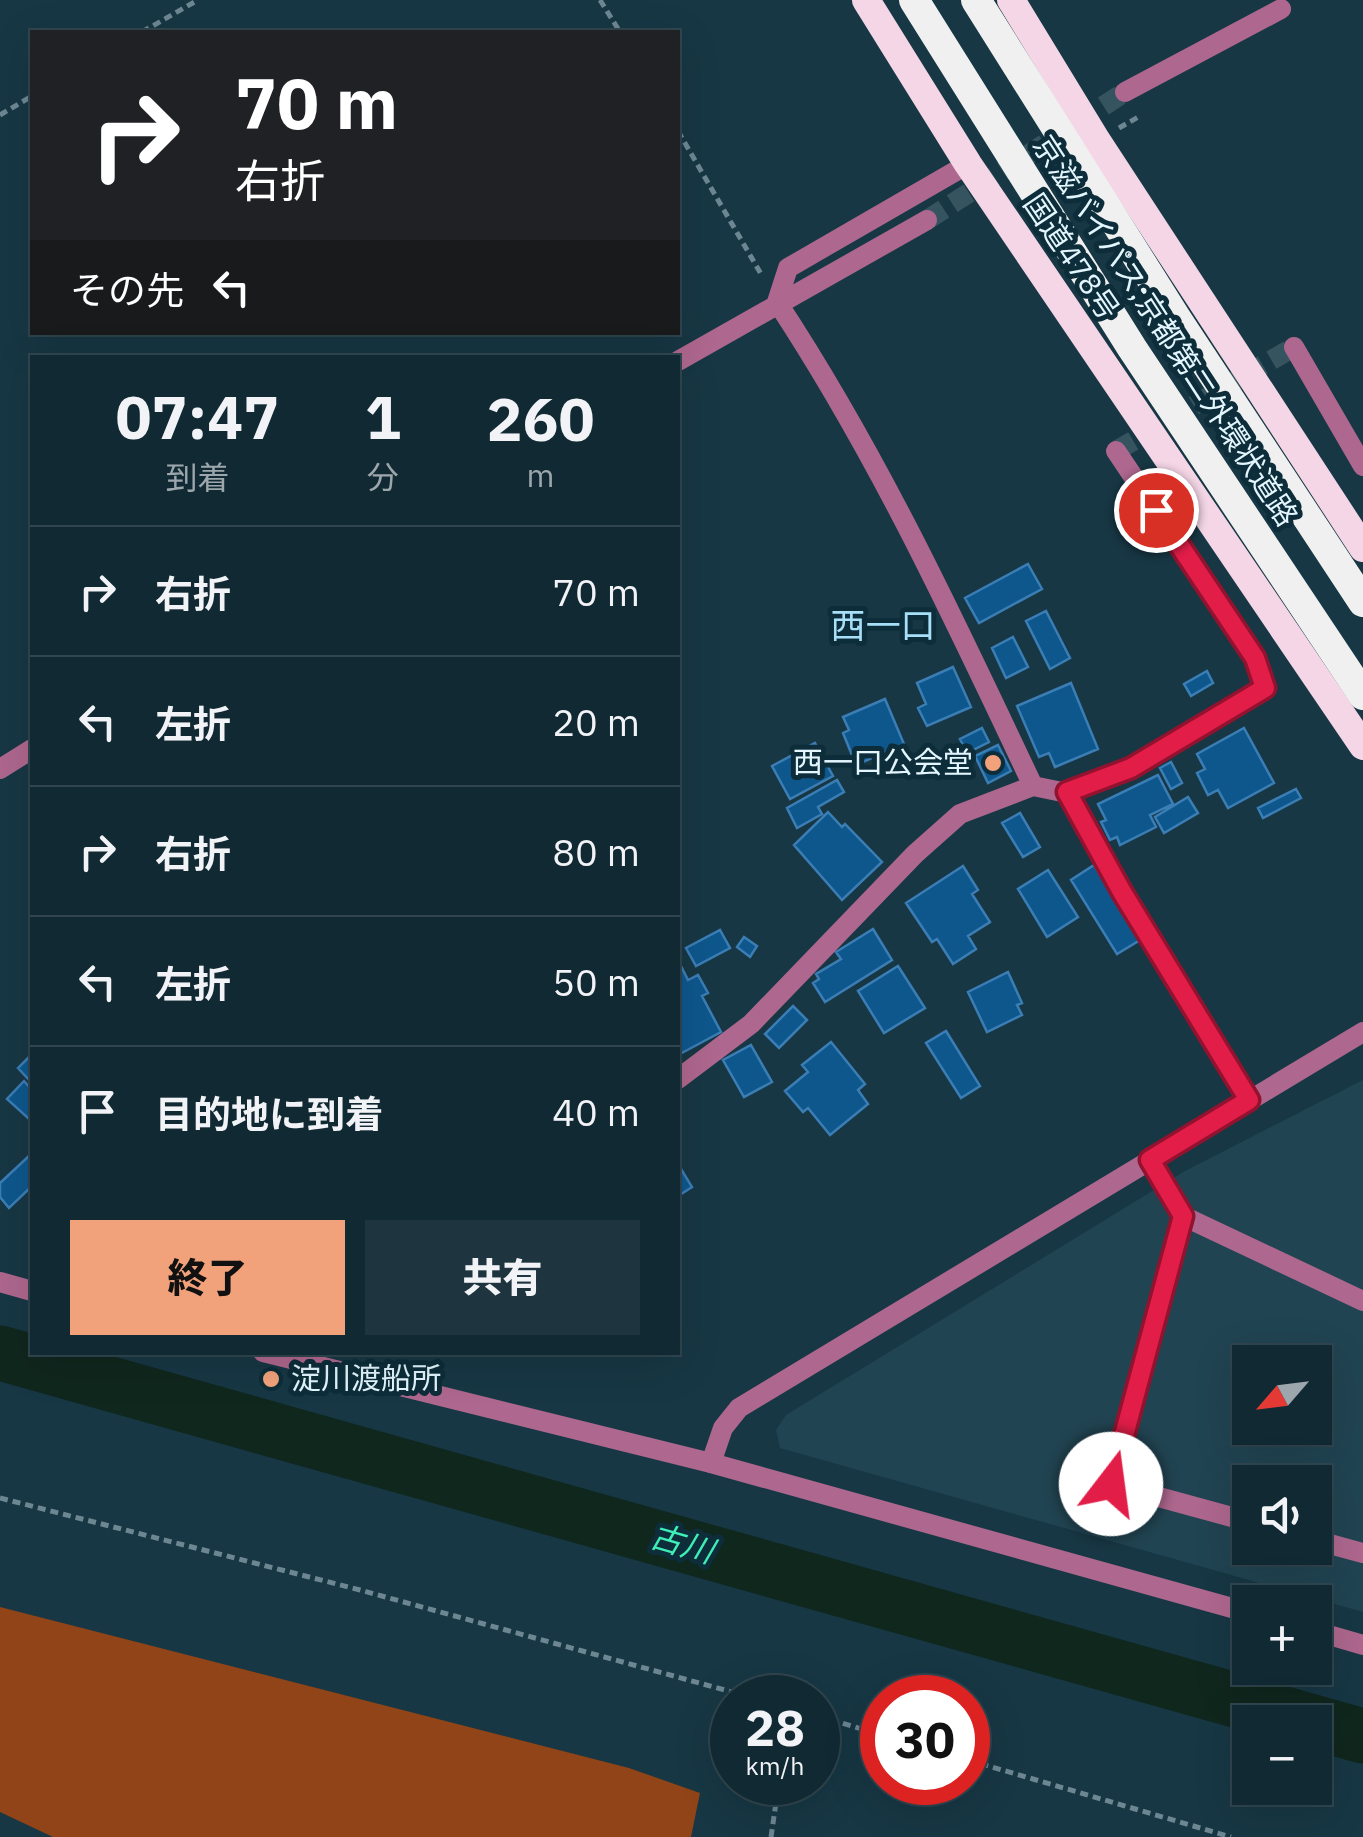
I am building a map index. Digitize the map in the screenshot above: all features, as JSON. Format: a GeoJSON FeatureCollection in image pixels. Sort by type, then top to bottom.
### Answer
{"type":"FeatureCollection","features":[{"type":"Feature","properties":{"kind":"highway","name":"国道478号"},"geometry":{"type":"LineString","coordinates":[[866,0],[968,164],[1363,746]]}},
{"type":"Feature","properties":{"kind":"highway","name":"京滋バイパス;京都第二外環状道路"},"geometry":{"type":"LineString","coordinates":[[914,0],[1132,348],[1363,695]]}},
{"type":"Feature","properties":{"kind":"highway","name":"京滋バイパス;京都第二外環状道路"},"geometry":{"type":"LineString","coordinates":[[976,0],[1176,318],[1363,602]]}},
{"type":"Feature","properties":{"kind":"highway"},"geometry":{"type":"LineString","coordinates":[[1011,0],[1097,141],[1363,548]]}},
{"type":"Feature","properties":{"kind":"street"},"geometry":{"type":"LineString","coordinates":[[1125,92],[1281,9]]}},
{"type":"Feature","properties":{"kind":"street"},"geometry":{"type":"LineString","coordinates":[[777,302],[788,268],[968,164]]}},
{"type":"Feature","properties":{"kind":"street"},"geometry":{"type":"LineString","coordinates":[[680,360],[927,220]]}},
{"type":"Feature","properties":{"kind":"street"},"geometry":{"type":"LineString","coordinates":[[777,302],[907,524],[1033,786]]}},
{"type":"Feature","properties":{"kind":"street"},"geometry":{"type":"LineString","coordinates":[[1294,346],[1363,466]]}},
{"type":"Feature","properties":{"kind":"street"},"geometry":{"type":"LineString","coordinates":[[680,1077],[750,1024],[915,854],[960,814],[1033,786],[1067,792],[1131,768],[1265,688],[1255,658],[1116,451]]}},
{"type":"Feature","properties":{"kind":"street"},"geometry":{"type":"LineString","coordinates":[[0,769],[30,750]]}},
{"type":"Feature","properties":{"kind":"street"},"geometry":{"type":"LineString","coordinates":[[1067,792],[1122,892],[1249,1100]]}},
{"type":"Feature","properties":{"kind":"street"},"geometry":{"type":"LineString","coordinates":[[710,1463],[723,1428],[739,1408],[1363,1032]]}},
{"type":"Feature","properties":{"kind":"street"},"geometry":{"type":"LineString","coordinates":[[1150,1160],[1183,1216],[1363,1300]]}},
{"type":"Feature","properties":{"kind":"street"},"geometry":{"type":"LineString","coordinates":[[1183,1216],[1111,1484],[1232,1517]]}},
{"type":"Feature","properties":{"kind":"street"},"geometry":{"type":"LineString","coordinates":[[0,1282],[30,1290]]}},
{"type":"Feature","properties":{"kind":"street"},"geometry":{"type":"LineString","coordinates":[[286,1355],[316,1359],[710,1463],[1232,1608]]}},
{"type":"Feature","properties":{"kind":"street"},"geometry":{"type":"LineString","coordinates":[[1332,1545],[1363,1554]]}},
{"type":"Feature","properties":{"kind":"street"},"geometry":{"type":"LineString","coordinates":[[1332,1636],[1363,1645]]}},
{"type":"Feature","properties":{"kind":"path"},"geometry":{"type":"LineString","coordinates":[[146,30],[198,0]]}},
{"type":"Feature","properties":{"kind":"path"},"geometry":{"type":"LineString","coordinates":[[600,0],[619,30]]}},
{"type":"Feature","properties":{"kind":"path"},"geometry":{"type":"LineString","coordinates":[[0,115],[30,97]]}},
{"type":"Feature","properties":{"kind":"path"},"geometry":{"type":"LineString","coordinates":[[680,134],[777,302]]}},
{"type":"Feature","properties":{"kind":"path"},"geometry":{"type":"LineString","coordinates":[[0,1498],[360,1590],[710,1686]]}},
{"type":"Feature","properties":{"kind":"path"},"geometry":{"type":"LineString","coordinates":[[990,1766],[1232,1837]]}},
{"type":"Feature","properties":{"kind":"path"},"geometry":{"type":"LineString","coordinates":[[771,1837],[776,1805]]}},
{"type":"Feature","properties":{"kind":"shaded area"},"geometry":{"type":"Polygon","coordinates":[[[1363,1080],[1363,1612],[1332,1603],[1332,1585],[1267,1585],[780,1448],[776,1430],[786,1415],[1185,1171],[1363,1080]]]}},
{"type":"Feature","properties":{"kind":"shaded area"},"geometry":{"type":"Polygon","coordinates":[[[0,1607],[629,1768],[700,1793],[691,1837],[53,1837],[0,1812],[0,1607]]]}},
{"type":"Feature","properties":{"kind":"building"},"geometry":{"type":"Polygon","coordinates":[[[1028,564],[1042,589],[979,623],[965,598],[1028,564]]]}},
{"type":"Feature","properties":{"kind":"building"},"geometry":{"type":"Polygon","coordinates":[[[1046,611],[1070,658],[1050,669],[1026,621],[1046,611]]]}},
{"type":"Feature","properties":{"kind":"building"},"geometry":{"type":"Polygon","coordinates":[[[1013,637],[1028,667],[1006,678],[992,648],[1013,637]]]}},
{"type":"Feature","properties":{"kind":"building"},"geometry":{"type":"Polygon","coordinates":[[[953,667],[971,707],[927,726],[918,708],[926,704],[917,683],[953,667]]]}},
{"type":"Feature","properties":{"kind":"building"},"geometry":{"type":"Polygon","coordinates":[[[1207,671],[1213,683],[1191,696],[1184,684],[1207,671]]]}},
{"type":"Feature","properties":{"kind":"building"},"geometry":{"type":"Polygon","coordinates":[[[1071,683],[1098,749],[1055,767],[1049,753],[1039,757],[1017,706],[1071,683]]]}},
{"type":"Feature","properties":{"kind":"building"},"geometry":{"type":"Polygon","coordinates":[[[885,699],[904,744],[856,765],[843,733],[849,730],[843,717],[885,699]]]}},
{"type":"Feature","properties":{"kind":"building"},"geometry":{"type":"Polygon","coordinates":[[[982,728],[989,742],[967,753],[960,739],[982,728]]]}},
{"type":"Feature","properties":{"kind":"building"},"geometry":{"type":"Polygon","coordinates":[[[1244,728],[1274,783],[1228,808],[1218,790],[1208,795],[1197,773],[1205,769],[1197,754],[1244,728]]]}},
{"type":"Feature","properties":{"kind":"building"},"geometry":{"type":"Polygon","coordinates":[[[815,743],[833,776],[790,799],[772,766],[815,743]]]}},
{"type":"Feature","properties":{"kind":"building","name":"西一口公会堂"},"geometry":{"type":"Polygon","coordinates":[[[998,745],[1011,771],[988,783],[975,756],[998,745]]]}},
{"type":"Feature","properties":{"kind":"building"},"geometry":{"type":"Polygon","coordinates":[[[1171,762],[1182,783],[1171,789],[1160,768],[1171,762]]]}},
{"type":"Feature","properties":{"kind":"building"},"geometry":{"type":"Polygon","coordinates":[[[1158,775],[1173,804],[1150,815],[1156,827],[1120,845],[1117,837],[1110,840],[1098,804],[1158,775]]]}},
{"type":"Feature","properties":{"kind":"building"},"geometry":{"type":"Polygon","coordinates":[[[837,780],[844,792],[818,807],[822,814],[797,828],[787,808],[837,780]]]}},
{"type":"Feature","properties":{"kind":"building"},"geometry":{"type":"Polygon","coordinates":[[[1296,789],[1301,798],[1263,818],[1258,808],[1296,789]]]}},
{"type":"Feature","properties":{"kind":"building"},"geometry":{"type":"Polygon","coordinates":[[[1188,797],[1198,813],[1164,833],[1155,817],[1188,797]]]}},
{"type":"Feature","properties":{"kind":"building"},"geometry":{"type":"Polygon","coordinates":[[[828,812],[882,862],[842,900],[794,845],[828,812]]]}},
{"type":"Feature","properties":{"kind":"building"},"geometry":{"type":"Polygon","coordinates":[[[1020,813],[1040,847],[1023,857],[1002,823],[1020,813]]]}},
{"type":"Feature","properties":{"kind":"building"},"geometry":{"type":"Polygon","coordinates":[[[1094,865],[1140,940],[1117,954],[1071,880],[1094,865]]]}},
{"type":"Feature","properties":{"kind":"building"},"geometry":{"type":"Polygon","coordinates":[[[963,866],[978,890],[972,894],[990,922],[968,936],[976,949],[953,964],[937,939],[932,942],[906,903],[963,866]]]}},
{"type":"Feature","properties":{"kind":"building"},"geometry":{"type":"Polygon","coordinates":[[[1048,870],[1078,917],[1047,937],[1018,889],[1048,870]]]}},
{"type":"Feature","properties":{"kind":"building"},"geometry":{"type":"Polygon","coordinates":[[[873,929],[892,960],[825,1002],[813,983],[819,979],[816,974],[841,959],[836,952],[873,929]]]}},
{"type":"Feature","properties":{"kind":"building"},"geometry":{"type":"Polygon","coordinates":[[[720,930],[730,948],[696,966],[686,948],[720,930]]]}},
{"type":"Feature","properties":{"kind":"building"},"geometry":{"type":"Polygon","coordinates":[[[744,937],[757,946],[750,957],[737,947],[744,937]]]}},
{"type":"Feature","properties":{"kind":"building"},"geometry":{"type":"Polygon","coordinates":[[[898,966],[925,1008],[884,1033],[858,991],[898,966]]]}},
{"type":"Feature","properties":{"kind":"building"},"geometry":{"type":"Polygon","coordinates":[[[680,967],[688,980],[698,975],[708,993],[702,996],[721,1032],[680,1054],[680,967]]]}},
{"type":"Feature","properties":{"kind":"building"},"geometry":{"type":"Polygon","coordinates":[[[1008,972],[1022,1003],[1017,1005],[1022,1015],[987,1032],[968,992],[1008,972]]]}},
{"type":"Feature","properties":{"kind":"building"},"geometry":{"type":"Polygon","coordinates":[[[793,1006],[807,1020],[779,1048],[765,1034],[793,1006]]]}},
{"type":"Feature","properties":{"kind":"building"},"geometry":{"type":"Polygon","coordinates":[[[946,1031],[980,1086],[961,1098],[926,1043],[946,1031]]]}},
{"type":"Feature","properties":{"kind":"building"},"geometry":{"type":"Polygon","coordinates":[[[831,1042],[865,1084],[858,1090],[868,1104],[830,1135],[808,1108],[803,1112],[785,1091],[808,1072],[802,1065],[831,1042]]]}},
{"type":"Feature","properties":{"kind":"building"},"geometry":{"type":"Polygon","coordinates":[[[751,1045],[772,1082],[744,1097],[723,1060],[751,1045]]]}},
{"type":"Feature","properties":{"kind":"building"},"geometry":{"type":"Polygon","coordinates":[[[30,1056],[30,1081],[18,1068],[30,1056]]]}},
{"type":"Feature","properties":{"kind":"building"},"geometry":{"type":"Polygon","coordinates":[[[24,1081],[30,1088],[29,1119],[7,1099],[24,1081]]]}},
{"type":"Feature","properties":{"kind":"building"},"geometry":{"type":"Polygon","coordinates":[[[30,1155],[30,1188],[9,1208],[0,1197],[0,1183],[30,1155]]]}},
{"type":"Feature","properties":{"kind":"building"},"geometry":{"type":"Polygon","coordinates":[[[680,1167],[692,1187],[680,1195],[680,1167]]]}},
{"type":"Feature","properties":{"kind":"waterway","name":"古川"},"geometry":{"type":"LineString","coordinates":[[0,1353],[1363,1736]]}},
{"type":"Feature","properties":{"kind":"tunnel"},"geometry":{"type":"LineString","coordinates":[[927,220],[1125,92]]}},
{"type":"Feature","properties":{"kind":"tunnel"},"geometry":{"type":"LineString","coordinates":[[1116,451],[1294,347]]}},
{"type":"Feature","properties":{"kind":"place","name":"西一口公会堂"},"geometry":{"type":"Point","coordinates":[993,763]}},
{"type":"Feature","properties":{"kind":"place","name":"淀川渡船所"},"geometry":{"type":"Point","coordinates":[271,1379]}},
{"type":"Feature","properties":{"kind":"district","name":"西一口"},"geometry":{"type":"Point","coordinates":[883,626]}},
{"type":"Feature","properties":{"kind":"route"},"geometry":{"type":"LineString","coordinates":[[1111,1484],[1183,1216],[1150,1160],[1249,1100],[1122,892],[1067,792],[1131,768],[1265,688],[1255,658],[1156,510]]}}]}
